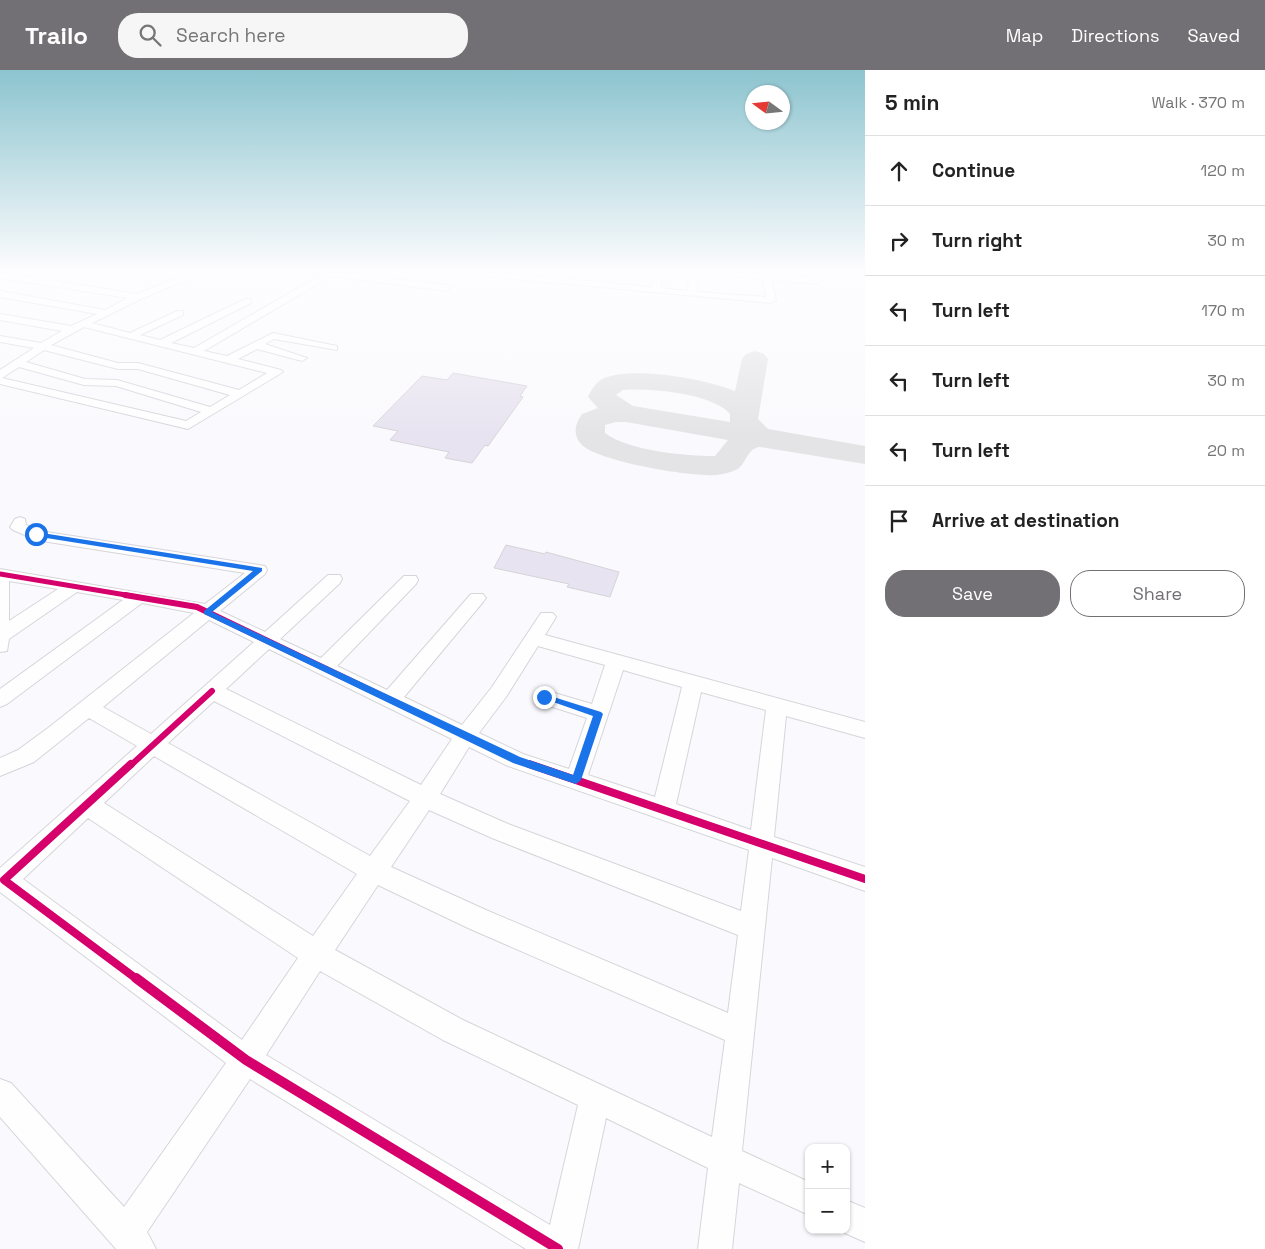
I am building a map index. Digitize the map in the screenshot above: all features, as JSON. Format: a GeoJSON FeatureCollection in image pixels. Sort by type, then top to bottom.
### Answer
{"type":"FeatureCollection","features":[{"type":"Feature","properties":{"kind":"street"},"geometry":{"type":"LineString","coordinates":[[47,325],[71,329]]}},
{"type":"Feature","properties":{"kind":"street"},"geometry":{"type":"LineString","coordinates":[[0,375],[41,346],[80,325]]}},
{"type":"Feature","properties":{"kind":"street"},"geometry":{"type":"LineString","coordinates":[[86,325],[277,372]]}},
{"type":"Feature","properties":{"kind":"street"},"geometry":{"type":"LineString","coordinates":[[131,336],[154,325]]}},
{"type":"Feature","properties":{"kind":"street"},"geometry":{"type":"LineString","coordinates":[[162,343],[199,325]]}},
{"type":"Feature","properties":{"kind":"street"},"geometry":{"type":"LineString","coordinates":[[195,352],[242,325]]}},
{"type":"Feature","properties":{"kind":"street"},"geometry":{"type":"LineString","coordinates":[[228,360],[275,336],[333,348]]}},
{"type":"Feature","properties":{"kind":"street"},"geometry":{"type":"LineString","coordinates":[[0,339],[41,346],[118,366],[138,366],[240,394]]}},
{"type":"Feature","properties":{"kind":"street"},"geometry":{"type":"LineString","coordinates":[[0,381],[188,425],[302,358],[255,345]]}},
{"type":"Feature","properties":{"kind":"street"},"geometry":{"type":"LineString","coordinates":[[17,363],[84,382],[117,383],[211,411]]}},
{"type":"Feature","properties":{"kind":"street"},"geometry":{"type":"LineString","coordinates":[[0,776],[88,708],[259,570],[36,534],[18,527],[20,522]]}},
{"type":"Feature","properties":{"kind":"street"},"geometry":{"type":"LineString","coordinates":[[0,647],[1,575],[197,607],[265,642],[516,760],[865,879]]}},
{"type":"Feature","properties":{"kind":"street"},"geometry":{"type":"LineString","coordinates":[[334,579],[86,804],[4,886],[246,1060],[559,1249],[596,1098]]}},
{"type":"Feature","properties":{"kind":"street"},"geometry":{"type":"LineString","coordinates":[[323,668],[410,580]]}},
{"type":"Feature","properties":{"kind":"street"},"geometry":{"type":"LineString","coordinates":[[0,636],[73,586]]}},
{"type":"Feature","properties":{"kind":"street"},"geometry":{"type":"LineString","coordinates":[[0,699],[139,597]]}},
{"type":"Feature","properties":{"kind":"street"},"geometry":{"type":"LineString","coordinates":[[390,700],[477,598]]}},
{"type":"Feature","properties":{"kind":"street"},"geometry":{"type":"LineString","coordinates":[[0,1094],[132,1241],[246,1060],[316,954],[425,798],[466,735],[499,692],[546,617]]}},
{"type":"Feature","properties":{"kind":"street"},"geometry":{"type":"LineString","coordinates":[[533,638],[865,730]]}},
{"type":"Feature","properties":{"kind":"street"},"geometry":{"type":"LineString","coordinates":[[576,780],[616,661]]}},
{"type":"Feature","properties":{"kind":"street"},"geometry":{"type":"LineString","coordinates":[[663,810],[693,682]]}},
{"type":"Feature","properties":{"kind":"street"},"geometry":{"type":"LineString","coordinates":[[212,690],[425,798],[500,831],[752,928]]}},
{"type":"Feature","properties":{"kind":"street"},"geometry":{"type":"LineString","coordinates":[[544,697],[598,714]]}},
{"type":"Feature","properties":{"kind":"street"},"geometry":{"type":"LineString","coordinates":[[715,1249],[777,706]]}},
{"type":"Feature","properties":{"kind":"street"},"geometry":{"type":"LineString","coordinates":[[88,708],[374,871],[477,919],[740,1032]]}},
{"type":"Feature","properties":{"kind":"street"},"geometry":{"type":"LineString","coordinates":[[0,767],[26,756]]}},
{"type":"Feature","properties":{"kind":"street"},"geometry":{"type":"LineString","coordinates":[[86,804],[316,954],[453,1030],[805,1197]]}},
{"type":"Feature","properties":{"kind":"street"},"geometry":{"type":"LineString","coordinates":[[850,1219],[865,1226]]}},
{"type":"Feature","properties":{"kind":"building"},"geometry":{"type":"Polygon","coordinates":[[[453,373],[527,386],[520,396],[523,397],[488,446],[485,445],[472,463],[445,458],[449,452],[390,440],[398,431],[373,426],[422,376],[447,380],[453,373]]]}},
{"type":"Feature","properties":{"kind":"building"},"geometry":{"type":"Polygon","coordinates":[[[506,545],[545,554],[546,552],[619,572],[610,597],[567,587],[569,584],[494,568],[506,545]]]}},
{"type":"Feature","properties":{"kind":"taxiway"},"geometry":{"type":"LineString","coordinates":[[755,359],[744,422],[755,431]]}},
{"type":"Feature","properties":{"kind":"taxiway"},"geometry":{"type":"LineString","coordinates":[[626,413],[616,409],[602,397],[607,388],[619,383],[632,381],[673,386],[723,396],[737,405],[744,413]]}},
{"type":"Feature","properties":{"kind":"taxiway"},"geometry":{"type":"LineString","coordinates":[[626,413],[613,413],[592,420],[590,433],[592,438],[599,444],[631,454],[672,462],[707,465],[725,463],[741,443],[750,439],[774,439]]}},
{"type":"Feature","properties":{"kind":"taxiway"},"geometry":{"type":"LineString","coordinates":[[626,413],[774,439]]}},
{"type":"Feature","properties":{"kind":"taxiway"},"geometry":{"type":"LineString","coordinates":[[774,439],[865,455]]}},
{"type":"Feature","properties":{"kind":"cycle path"},"geometry":{"type":"LineString","coordinates":[[0,574],[197,607],[516,760],[865,879]]}},
{"type":"Feature","properties":{"kind":"cycle path"},"geometry":{"type":"LineString","coordinates":[[212,691],[4,880],[246,1060],[558,1249]]}},
{"type":"Feature","properties":{"kind":"route"},"geometry":{"type":"LineString","coordinates":[[36,534],[259,570],[206,612],[265,642],[516,760],[576,780],[598,714],[544,697]]}}]}
